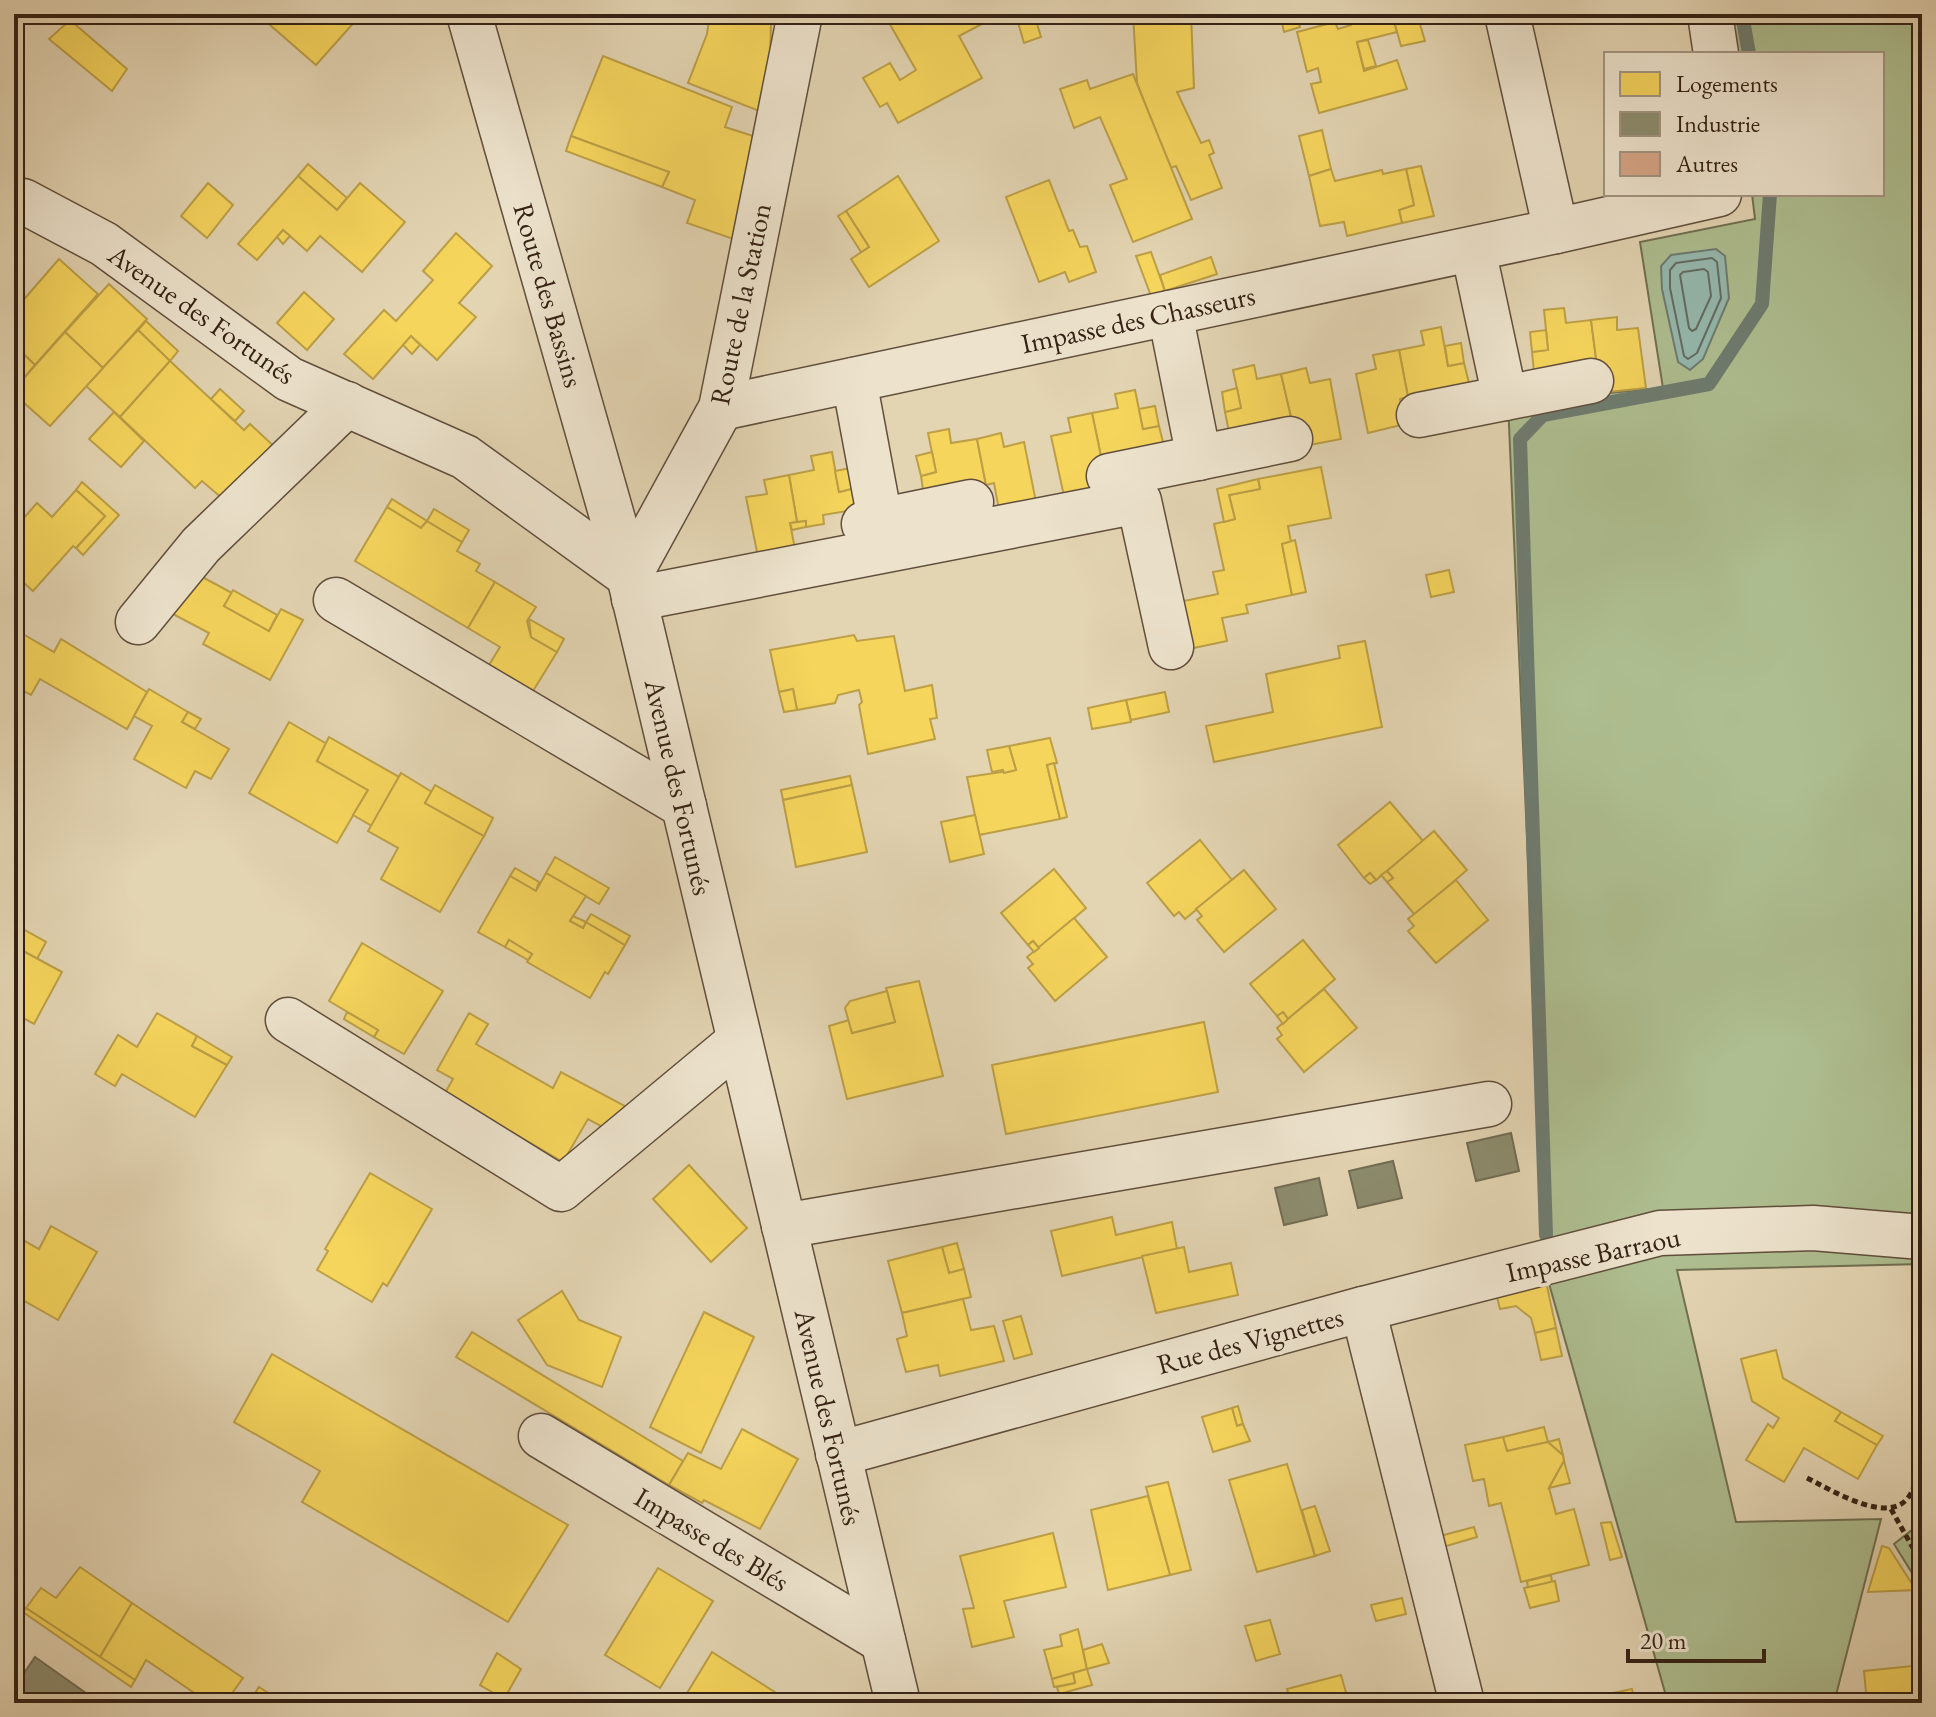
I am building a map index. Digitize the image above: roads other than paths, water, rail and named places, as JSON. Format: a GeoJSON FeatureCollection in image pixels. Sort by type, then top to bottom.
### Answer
{"type":"FeatureCollection","features":[{"type":"Feature","properties":{"kind":"street","name":"Route des Bassins"},"geometry":{"type":"LineString","coordinates":[[469,14],[632,588]]}},
{"type":"Feature","properties":{"kind":"street","name":"Route de la Station"},"geometry":{"type":"LineString","coordinates":[[632,588],[721,408],[800,14]]}},
{"type":"Feature","properties":{"kind":"street"},"geometry":{"type":"LineString","coordinates":[[1507,14],[1556,231]]}},
{"type":"Feature","properties":{"kind":"street"},"geometry":{"type":"LineString","coordinates":[[1710,14],[1716,52]]}},
{"type":"Feature","properties":{"kind":"street","name":"Impasse des Chasseurs"},"geometry":{"type":"LineString","coordinates":[[721,408],[1710,196]]}},
{"type":"Feature","properties":{"kind":"street","name":"Avenue des Fortunés"},"geometry":{"type":"LineString","coordinates":[[14,205],[23,201],[104,244],[289,379],[465,457],[632,588],[898,1703]]}},
{"type":"Feature","properties":{"kind":"street"},"geometry":{"type":"LineString","coordinates":[[1473,249],[1505,398]]}},
{"type":"Feature","properties":{"kind":"street"},"geometry":{"type":"LineString","coordinates":[[1170,313],[1199,458]]}},
{"type":"Feature","properties":{"kind":"street"},"geometry":{"type":"LineString","coordinates":[[854,380],[880,520]]}},
{"type":"Feature","properties":{"kind":"street"},"geometry":{"type":"LineString","coordinates":[[1419,415],[1591,381]]}},
{"type":"Feature","properties":{"kind":"street"},"geometry":{"type":"LineString","coordinates":[[138,622],[201,545],[347,404]]}},
{"type":"Feature","properties":{"kind":"street"},"geometry":{"type":"LineString","coordinates":[[1109,476],[1290,439]]}},
{"type":"Feature","properties":{"kind":"street"},"geometry":{"type":"LineString","coordinates":[[632,588],[1139,501],[1171,647]]}},
{"type":"Feature","properties":{"kind":"street"},"geometry":{"type":"LineString","coordinates":[[802,536],[971,502]]}},
{"type":"Feature","properties":{"kind":"street"},"geometry":{"type":"LineString","coordinates":[[336,600],[684,806]]}},
{"type":"Feature","properties":{"kind":"street"},"geometry":{"type":"LineString","coordinates":[[288,1020],[561,1189],[739,1041]]}},
{"type":"Feature","properties":{"kind":"street"},"geometry":{"type":"LineString","coordinates":[[784,1226],[1489,1104]]}},
{"type":"Feature","properties":{"kind":"street","name":"Impasse Barraou"},"geometry":{"type":"LineString","coordinates":[[1363,1309],[1660,1233],[1813,1228],[1922,1237]]}},
{"type":"Feature","properties":{"kind":"street","name":"Rue des Vignettes"},"geometry":{"type":"LineString","coordinates":[[838,1454],[1363,1309],[1462,1703]]}},
{"type":"Feature","properties":{"kind":"street","name":"Impasse des Blés"},"geometry":{"type":"LineString","coordinates":[[541,1436],[883,1641]]}},
{"type":"Feature","properties":{"kind":"water"},"geometry":{"type":"Polygon","coordinates":[[[1716,249],[1725,256],[1729,298],[1703,359],[1690,370],[1678,362],[1662,289],[1661,266],[1671,255],[1716,249]]]}},
{"type":"Feature","properties":{"kind":"waterway"},"geometry":{"type":"LineString","coordinates":[[1742,14],[1749,52]]}},
{"type":"Feature","properties":{"kind":"waterway"},"geometry":{"type":"LineString","coordinates":[[1546,1235],[1520,439],[1543,415],[1709,384],[1762,304],[1770,196]]}}]}
